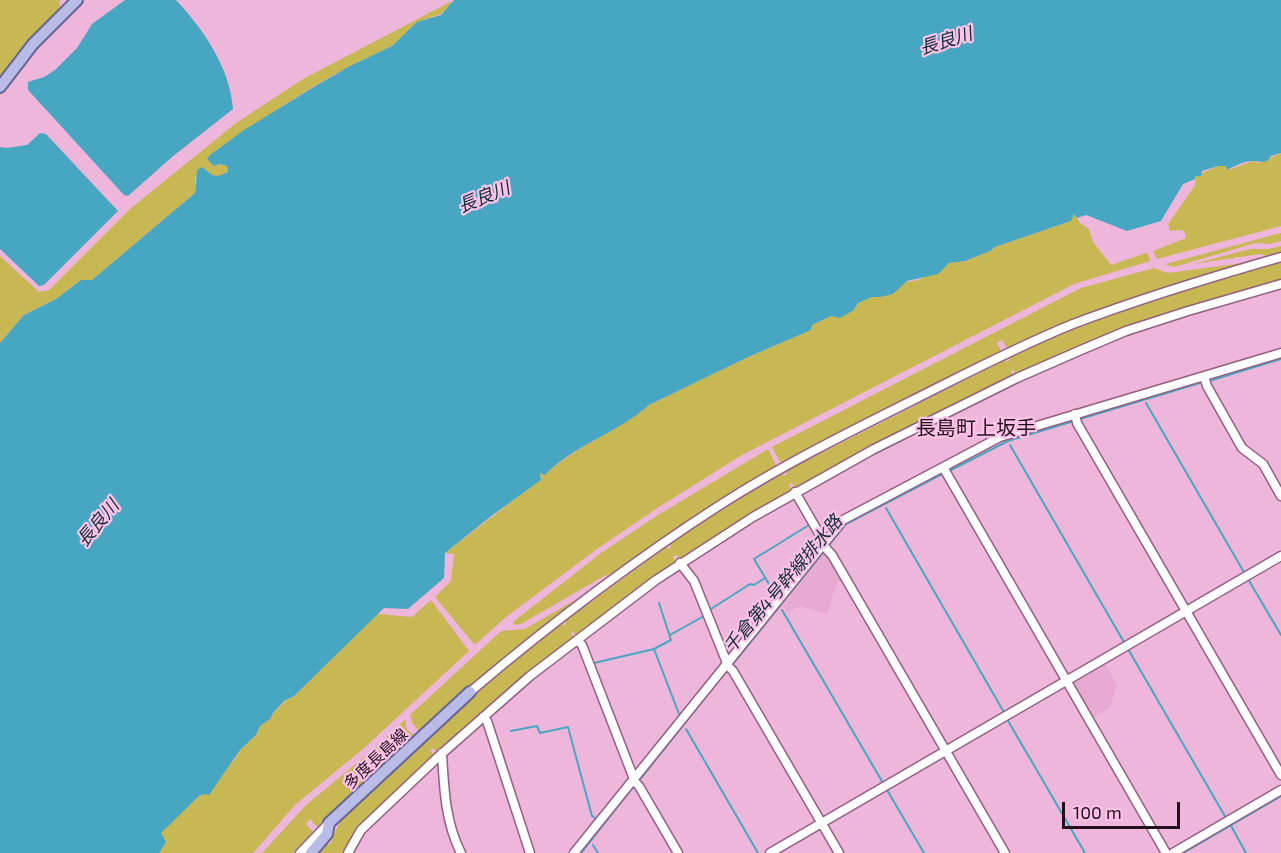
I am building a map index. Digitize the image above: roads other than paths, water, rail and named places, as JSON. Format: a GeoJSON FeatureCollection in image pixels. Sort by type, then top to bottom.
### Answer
{"type":"FeatureCollection","features":[{"type":"Feature","properties":{"kind":"main road"},"geometry":{"type":"LineString","coordinates":[[0,87],[33,44],[77,0]]}},
{"type":"Feature","properties":{"kind":"main road","name":"多度長島線"},"geometry":{"type":"LineString","coordinates":[[311,853],[327,834],[329,823],[470,692]]}},
{"type":"Feature","properties":{"kind":"street"},"geometry":{"type":"LineString","coordinates":[[470,692],[515,654],[627,569],[722,504],[782,469],[924,395],[1070,326],[1178,287],[1281,257]]}},
{"type":"Feature","properties":{"kind":"street"},"geometry":{"type":"LineString","coordinates":[[348,853],[361,830],[442,753],[530,676],[680,563],[795,492],[898,437],[1017,378],[1081,350],[1126,331],[1281,284]]}},
{"type":"Feature","properties":{"kind":"street"},"geometry":{"type":"LineString","coordinates":[[574,853],[635,782],[847,518],[944,471],[1000,437],[1076,418],[1205,379],[1281,353]]}},
{"type":"Feature","properties":{"kind":"street"},"geometry":{"type":"LineString","coordinates":[[1205,379],[1242,448],[1263,465],[1281,496]]}},
{"type":"Feature","properties":{"kind":"street"},"geometry":{"type":"LineString","coordinates":[[1076,418],[1281,775]]}},
{"type":"Feature","properties":{"kind":"street"},"geometry":{"type":"LineString","coordinates":[[944,471],[1166,853]]}},
{"type":"Feature","properties":{"kind":"street"},"geometry":{"type":"LineString","coordinates":[[795,492],[1005,853]]}},
{"type":"Feature","properties":{"kind":"street"},"geometry":{"type":"LineString","coordinates":[[770,853],[1281,556]]}},
{"type":"Feature","properties":{"kind":"street"},"geometry":{"type":"LineString","coordinates":[[680,563],[694,581],[728,666],[839,853]]}},
{"type":"Feature","properties":{"kind":"street"},"geometry":{"type":"LineString","coordinates":[[577,640],[582,645],[635,782],[678,853]]}},
{"type":"Feature","properties":{"kind":"street"},"geometry":{"type":"LineString","coordinates":[[483,717],[487,722],[530,853]]}},
{"type":"Feature","properties":{"kind":"street"},"geometry":{"type":"LineString","coordinates":[[442,753],[446,805],[454,839],[461,853]]}},
{"type":"Feature","properties":{"kind":"street"},"geometry":{"type":"LineString","coordinates":[[1173,853],[1281,790]]}},
{"type":"Feature","properties":{"kind":"street"},"geometry":{"type":"LineString","coordinates":[[300,853],[329,823]]}},
{"type":"Feature","properties":{"kind":"water"},"geometry":{"type":"Polygon","coordinates":[[[125,0],[176,0],[214,50],[227,79],[233,109],[172,157],[128,196],[124,195],[28,90],[28,82],[44,77],[55,70],[77,48],[92,24],[125,0]]]}},
{"type":"Feature","properties":{"kind":"water","name":"長良川"},"geometry":{"type":"Polygon","coordinates":[[[454,0],[1281,0],[1281,153],[1271,156],[1265,162],[1247,162],[1227,170],[1226,166],[1218,166],[1202,171],[1201,176],[1196,176],[1195,179],[1183,184],[1161,221],[1127,231],[1086,215],[1077,218],[1074,214],[1071,221],[995,247],[965,261],[949,263],[938,274],[907,281],[893,294],[872,297],[858,303],[854,310],[840,318],[831,316],[812,325],[811,330],[746,358],[649,405],[624,424],[569,455],[545,475],[540,473],[541,480],[445,553],[444,578],[408,609],[384,608],[294,696],[284,701],[270,719],[260,726],[256,735],[240,750],[209,795],[199,796],[161,833],[166,842],[159,853],[0,853],[0,343],[24,315],[56,299],[81,280],[92,280],[195,193],[197,170],[202,167],[212,175],[218,176],[228,172],[227,166],[220,164],[214,166],[207,159],[210,155],[244,130],[317,85],[392,46],[417,22],[441,15],[454,0]]]}},
{"type":"Feature","properties":{"kind":"water"},"geometry":{"type":"Polygon","coordinates":[[[40,133],[46,134],[118,211],[44,285],[39,286],[0,249],[0,147],[27,145],[40,133]]]}},
{"type":"Feature","properties":{"kind":"waterway","name":"千倉第4号幹線排水路"},"geometry":{"type":"LineString","coordinates":[[1209,381],[1281,359]]}},
{"type":"Feature","properties":{"kind":"waterway","name":"千倉第4号幹線排水路"},"geometry":{"type":"LineString","coordinates":[[1080,419],[1203,382]]}},
{"type":"Feature","properties":{"kind":"waterway"},"geometry":{"type":"LineString","coordinates":[[1146,403],[1245,574]]}},
{"type":"Feature","properties":{"kind":"waterway","name":"千倉第4号幹線排水路"},"geometry":{"type":"LineString","coordinates":[[949,471],[1008,441],[1074,421]]}},
{"type":"Feature","properties":{"kind":"waterway"},"geometry":{"type":"LineString","coordinates":[[1010,445],[1125,644]]}},
{"type":"Feature","properties":{"kind":"waterway","name":"千倉第4号幹線排水路"},"geometry":{"type":"LineString","coordinates":[[828,546],[846,524],[944,473]]}},
{"type":"Feature","properties":{"kind":"waterway"},"geometry":{"type":"LineString","coordinates":[[886,508],[1005,714]]}},
{"type":"Feature","properties":{"kind":"waterway"},"geometry":{"type":"LineString","coordinates":[[775,594],[754,559],[809,525]]}},
{"type":"Feature","properties":{"kind":"waterway","name":"千倉第4号幹線排水路"},"geometry":{"type":"LineString","coordinates":[[732,665],[825,550]]}},
{"type":"Feature","properties":{"kind":"waterway"},"geometry":{"type":"LineString","coordinates":[[711,609],[750,584],[754,585],[765,578]]}},
{"type":"Feature","properties":{"kind":"waterway"},"geometry":{"type":"LineString","coordinates":[[1248,579],[1281,635]]}},
{"type":"Feature","properties":{"kind":"waterway"},"geometry":{"type":"LineString","coordinates":[[659,603],[671,640],[654,649],[679,714]]}},
{"type":"Feature","properties":{"kind":"waterway"},"geometry":{"type":"LineString","coordinates":[[782,610],[883,783]]}},
{"type":"Feature","properties":{"kind":"waterway"},"geometry":{"type":"LineString","coordinates":[[670,635],[704,616]]}},
{"type":"Feature","properties":{"kind":"waterway"},"geometry":{"type":"LineString","coordinates":[[594,663],[654,649]]}},
{"type":"Feature","properties":{"kind":"waterway"},"geometry":{"type":"LineString","coordinates":[[1128,649],[1226,818]]}},
{"type":"Feature","properties":{"kind":"waterway","name":"千倉第4号幹線排水路"},"geometry":{"type":"LineString","coordinates":[[638,782],[728,669]]}},
{"type":"Feature","properties":{"kind":"waterway"},"geometry":{"type":"LineString","coordinates":[[1007,719],[1085,853]]}},
{"type":"Feature","properties":{"kind":"waterway"},"geometry":{"type":"LineString","coordinates":[[511,731],[537,726],[540,733],[568,727],[592,816],[595,818]]}},
{"type":"Feature","properties":{"kind":"waterway"},"geometry":{"type":"LineString","coordinates":[[686,729],[758,853]]}},
{"type":"Feature","properties":{"kind":"waterway","name":"千倉第4号幹線排水路"},"geometry":{"type":"LineString","coordinates":[[581,853],[634,786]]}},
{"type":"Feature","properties":{"kind":"waterway"},"geometry":{"type":"LineString","coordinates":[[887,790],[924,853]]}},
{"type":"Feature","properties":{"kind":"waterway"},"geometry":{"type":"LineString","coordinates":[[1183,853],[1281,796]]}},
{"type":"Feature","properties":{"kind":"waterway"},"geometry":{"type":"LineString","coordinates":[[1230,824],[1246,853]]}},
{"type":"Feature","properties":{"kind":"waterway"},"geometry":{"type":"LineString","coordinates":[[593,845],[598,853]]}},
{"type":"Feature","properties":{"kind":"district","name":"長島町上坂手"},"geometry":{"type":"Point","coordinates":[976,428]}}]}
